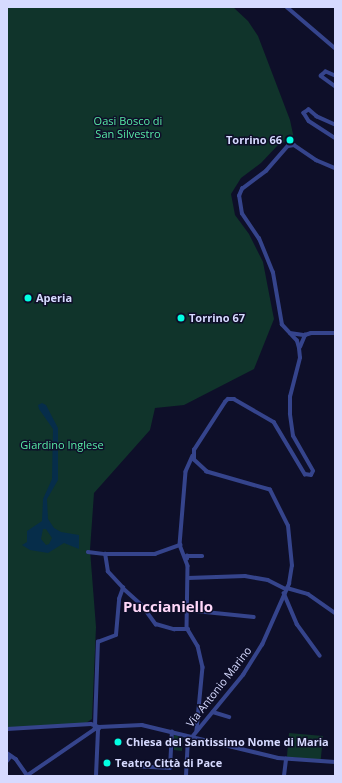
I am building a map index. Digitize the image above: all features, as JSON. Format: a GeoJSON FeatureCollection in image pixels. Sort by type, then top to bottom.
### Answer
{"type":"FeatureCollection","features":[{"type":"Feature","properties":{"kind":"street"},"geometry":{"type":"LineString","coordinates":[[287,7],[335,48]]}},
{"type":"Feature","properties":{"kind":"street"},"geometry":{"type":"LineString","coordinates":[[335,76],[326,72],[321,76],[335,86]]}},
{"type":"Feature","properties":{"kind":"street"},"geometry":{"type":"LineString","coordinates":[[335,125],[317,117],[309,110],[304,113],[309,121],[335,138]]}},
{"type":"Feature","properties":{"kind":"street"},"geometry":{"type":"LineString","coordinates":[[187,563],[180,545],[186,502],[185,479],[193,456],[221,407],[228,399],[234,399],[274,422],[305,474],[311,475],[312,467],[293,436],[290,414],[290,397],[300,358],[299,348],[282,325],[279,314],[277,287],[270,263],[259,239],[242,214],[239,196],[242,189],[266,171],[288,146],[294,145],[316,160],[335,168]]}},
{"type":"Feature","properties":{"kind":"street"},"geometry":{"type":"LineString","coordinates":[[289,333],[305,335],[311,333],[335,333]]}},
{"type":"Feature","properties":{"kind":"street"},"geometry":{"type":"LineString","coordinates":[[299,348],[305,335]]}},
{"type":"Feature","properties":{"kind":"street","name":"Via Antonio Marino"},"geometry":{"type":"LineString","coordinates":[[192,737],[214,712],[262,645],[286,590],[292,566],[289,529],[270,490],[260,485],[214,476],[207,472],[193,456]]}},
{"type":"Feature","properties":{"kind":"street"},"geometry":{"type":"LineString","coordinates":[[88,552],[105,554],[155,554],[180,545]]}},
{"type":"Feature","properties":{"kind":"street"},"geometry":{"type":"LineString","coordinates":[[105,554],[108,572],[123,588],[142,604],[156,624],[174,629],[188,629]]}},
{"type":"Feature","properties":{"kind":"street"},"geometry":{"type":"LineString","coordinates":[[197,732],[203,672],[200,651],[188,629],[186,610],[188,578],[187,556],[202,556]]}},
{"type":"Feature","properties":{"kind":"street"},"geometry":{"type":"LineString","coordinates":[[188,578],[244,576],[268,580],[286,590],[308,594],[335,613]]}},
{"type":"Feature","properties":{"kind":"street"},"geometry":{"type":"LineString","coordinates":[[96,776],[98,642],[116,635],[119,599],[123,588]]}},
{"type":"Feature","properties":{"kind":"street"},"geometry":{"type":"LineString","coordinates":[[286,590],[297,624],[320,656]]}},
{"type":"Feature","properties":{"kind":"street"},"geometry":{"type":"LineString","coordinates":[[186,610],[254,617]]}},
{"type":"Feature","properties":{"kind":"street"},"geometry":{"type":"LineString","coordinates":[[214,712],[229,717]]}},
{"type":"Feature","properties":{"kind":"street"},"geometry":{"type":"LineString","coordinates":[[7,729],[91,724],[97,728]]}},
{"type":"Feature","properties":{"kind":"street"},"geometry":{"type":"LineString","coordinates":[[7,753],[28,776],[97,728],[142,726],[286,759],[335,762]]}},
{"type":"Feature","properties":{"kind":"street"},"geometry":{"type":"LineString","coordinates":[[132,766],[170,768],[172,732]]}},
{"type":"Feature","properties":{"kind":"street"},"geometry":{"type":"LineString","coordinates":[[186,776],[187,746],[192,737]]}},
{"type":"Feature","properties":{"kind":"street"},"geometry":{"type":"LineString","coordinates":[[7,761],[11,756]]}},
{"type":"Feature","properties":{"kind":"street"},"geometry":{"type":"LineString","coordinates":[[284,776],[286,759]]}},
{"type":"Feature","properties":{"kind":"green space","name":"Oasi Bosco di San Silvestro"},"geometry":{"type":"Polygon","coordinates":[[[7,7],[233,7],[248,21],[258,36],[290,120],[294,139],[279,144],[261,163],[241,178],[231,194],[235,215],[249,234],[263,262],[274,319],[254,369],[184,405],[155,408],[150,430],[94,493],[90,550],[96,627],[92,719],[86,723],[7,728],[7,7]]]}},
{"type":"Feature","properties":{"kind":"green space"},"geometry":{"type":"Polygon","coordinates":[[[289,733],[323,736],[321,760],[287,757],[289,733]]]}},
{"type":"Feature","properties":{"kind":"green space"},"geometry":{"type":"Polygon","coordinates":[[[174,735],[183,737],[182,751],[174,750],[174,735]]]}},
{"type":"Feature","properties":{"kind":"water"},"geometry":{"type":"Polygon","coordinates":[[[42,403],[46,405],[58,428],[58,480],[47,499],[48,519],[54,528],[61,532],[79,535],[79,549],[64,543],[48,553],[30,550],[22,545],[27,542],[27,531],[42,521],[43,499],[52,479],[53,429],[39,409],[38,405],[42,403]],[[43,529],[41,539],[46,545],[49,544],[52,538],[46,529],[43,529]]]}},
{"type":"Feature","properties":{"kind":"place","name":"Torrino 66"},"geometry":{"type":"Point","coordinates":[290,140]}},
{"type":"Feature","properties":{"kind":"place","name":"Aperia"},"geometry":{"type":"Point","coordinates":[28,298]}},
{"type":"Feature","properties":{"kind":"place","name":"Torrino 67"},"geometry":{"type":"Point","coordinates":[181,318]}},
{"type":"Feature","properties":{"kind":"place","name":"Chiesa del Santissimo Nome di Maria"},"geometry":{"type":"Point","coordinates":[118,742]}},
{"type":"Feature","properties":{"kind":"place","name":"Teatro Città di Pace"},"geometry":{"type":"Point","coordinates":[107,763]}},
{"type":"Feature","properties":{"kind":"district","name":"Puccianiello"},"geometry":{"type":"Point","coordinates":[168,607]}},
{"type":"Feature","properties":{"kind":"park label","name":"Giardino Inglese"},"geometry":{"type":"Point","coordinates":[62,445]}}]}
